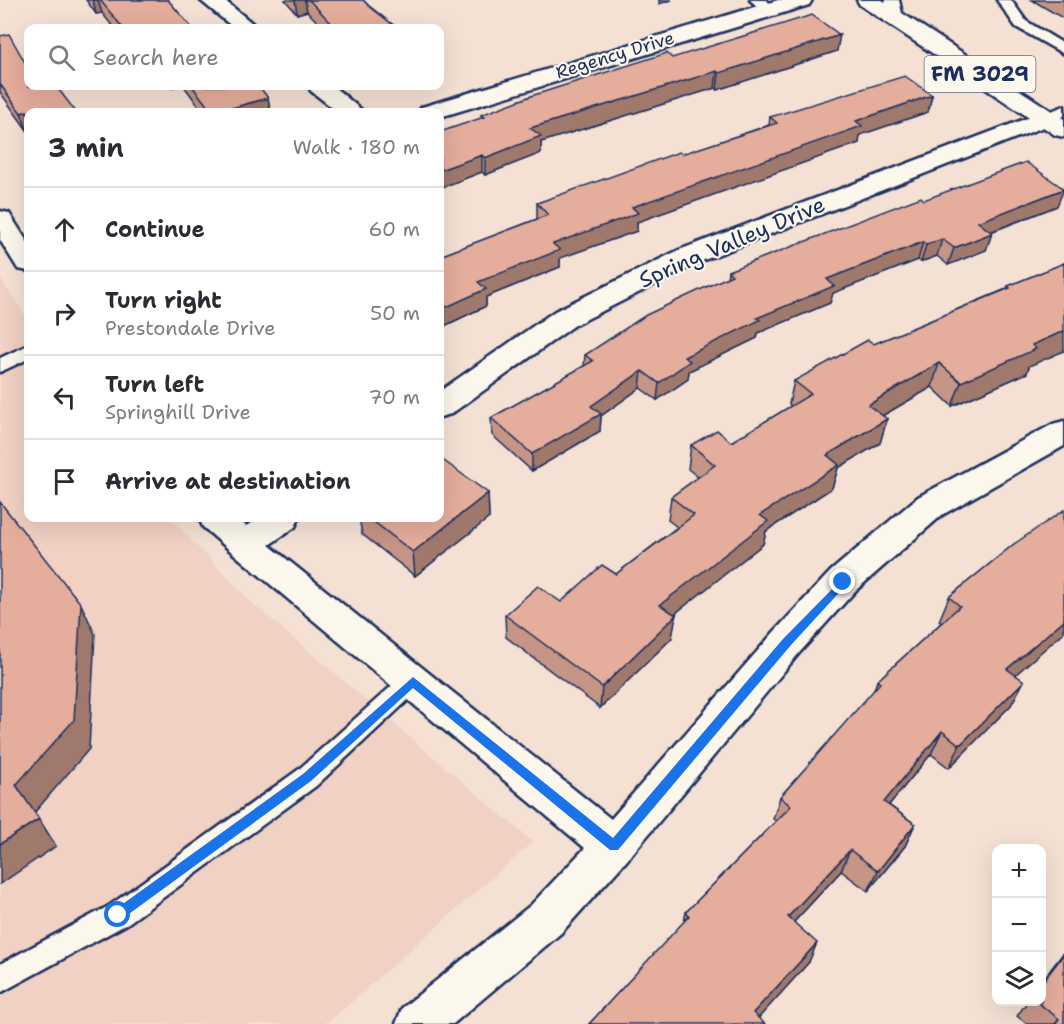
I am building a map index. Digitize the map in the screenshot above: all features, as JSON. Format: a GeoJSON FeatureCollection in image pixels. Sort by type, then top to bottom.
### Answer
{"type":"FeatureCollection","features":[{"type":"Feature","properties":{"kind":"street"},"geometry":{"type":"LineString","coordinates":[[211,0],[242,24]]}},
{"type":"Feature","properties":{"kind":"street","name":"Regency Drive"},"geometry":{"type":"LineString","coordinates":[[442,108],[763,5],[801,0]]}},
{"type":"Feature","properties":{"kind":"street","name":"FM 3029"},"geometry":{"type":"LineString","coordinates":[[868,0],[894,9],[1058,120]]}},
{"type":"Feature","properties":{"kind":"street"},"geometry":{"type":"LineString","coordinates":[[324,90],[347,108]]}},
{"type":"Feature","properties":{"kind":"street","name":"Spring Valley Drive"},"geometry":{"type":"LineString","coordinates":[[444,403],[565,318],[688,256],[1058,120]]}},
{"type":"Feature","properties":{"kind":"street"},"geometry":{"type":"LineString","coordinates":[[11,235],[24,256]]}},
{"type":"Feature","properties":{"kind":"street"},"geometry":{"type":"LineString","coordinates":[[418,1024],[546,919],[614,846],[787,642],[843,582],[930,506],[1064,432]]}},
{"type":"Feature","properties":{"kind":"street"},"geometry":{"type":"LineString","coordinates":[[219,522],[614,846]]}},
{"type":"Feature","properties":{"kind":"street"},"geometry":{"type":"LineString","coordinates":[[244,544],[276,522]]}},
{"type":"Feature","properties":{"kind":"lane"},"geometry":{"type":"LineString","coordinates":[[1004,0],[1021,24],[1064,50]]}},
{"type":"Feature","properties":{"kind":"lane"},"geometry":{"type":"LineString","coordinates":[[0,366],[24,353]]}},
{"type":"Feature","properties":{"kind":"lane"},"geometry":{"type":"LineString","coordinates":[[0,979],[118,915],[307,778],[413,681]]}},
{"type":"Feature","properties":{"kind":"shaded area"},"geometry":{"type":"Polygon","coordinates":[[[0,278],[24,314],[24,522],[174,522],[252,603],[533,842],[333,1018],[323,1024],[0,1024],[0,278]]]}},
{"type":"Feature","properties":{"kind":"building"},"geometry":{"type":"Polygon","coordinates":[[[100,0],[168,0],[189,24],[120,24],[100,0]]]}},
{"type":"Feature","properties":{"kind":"building"},"geometry":{"type":"Polygon","coordinates":[[[309,0],[363,0],[392,24],[332,24],[309,0]]]}},
{"type":"Feature","properties":{"kind":"building"},"geometry":{"type":"Polygon","coordinates":[[[812,15],[840,35],[530,128],[541,136],[485,158],[482,155],[444,169],[444,131],[484,117],[481,115],[531,96],[667,53],[672,58],[812,15]]]}},
{"type":"Feature","properties":{"kind":"building"},"geometry":{"type":"Polygon","coordinates":[[[9,34],[24,61],[24,90],[59,90],[73,108],[24,108],[24,112],[21,113],[0,84],[0,36],[9,34]]]}},
{"type":"Feature","properties":{"kind":"building"},"geometry":{"type":"Polygon","coordinates":[[[905,76],[932,95],[856,121],[862,126],[632,207],[638,213],[553,244],[560,250],[478,282],[486,289],[444,308],[444,254],[548,215],[537,203],[679,152],[682,154],[777,123],[770,117],[905,76]]]}},
{"type":"Feature","properties":{"kind":"building"},"geometry":{"type":"Polygon","coordinates":[[[195,90],[262,90],[268,98],[232,108],[209,108],[195,90]]]}},
{"type":"Feature","properties":{"kind":"building"},"geometry":{"type":"Polygon","coordinates":[[[1026,162],[1064,189],[978,222],[992,233],[954,248],[942,239],[926,245],[923,242],[827,279],[834,286],[757,318],[760,320],[684,357],[690,361],[659,383],[642,371],[591,406],[601,414],[532,454],[491,418],[593,361],[585,355],[646,315],[732,275],[728,271],[921,197],[924,200],[1026,162]]]}},
{"type":"Feature","properties":{"kind":"building"},"geometry":{"type":"Polygon","coordinates":[[[1064,263],[1064,331],[1032,345],[1036,349],[961,382],[939,363],[868,405],[887,419],[827,455],[839,465],[760,515],[768,521],[660,605],[676,615],[602,687],[505,615],[538,586],[561,602],[602,565],[616,574],[694,515],[671,497],[715,465],[691,445],[717,430],[731,442],[811,394],[794,381],[868,340],[874,344],[1010,288],[1008,286],[1064,263]]]}},
{"type":"Feature","properties":{"kind":"building"},"geometry":{"type":"Polygon","coordinates":[[[444,461],[488,493],[413,552],[374,522],[444,522],[444,461]]]}},
{"type":"Feature","properties":{"kind":"building"},"geometry":{"type":"Polygon","coordinates":[[[0,502],[81,604],[74,720],[16,785],[39,819],[0,844],[0,502]]]}},
{"type":"Feature","properties":{"kind":"building"},"geometry":{"type":"Polygon","coordinates":[[[1064,510],[1064,620],[1007,669],[1024,681],[960,745],[942,731],[884,802],[915,824],[878,871],[850,850],[788,917],[817,943],[753,1013],[765,1024],[589,1024],[689,916],[686,912],[791,806],[780,797],[880,683],[877,681],[960,606],[949,597],[1014,544],[1064,510]]]}},
{"type":"Feature","properties":{"kind":"building"},"geometry":{"type":"Polygon","coordinates":[[[1064,954],[1064,1024],[1055,1024],[1059,1019],[1042,1006],[1046,1006],[1046,977],[1064,954]]]}},
{"type":"Feature","properties":{"kind":"route"},"geometry":{"type":"LineString","coordinates":[[118,915],[307,778],[413,681],[614,846],[787,642],[843,582]]}}]}
